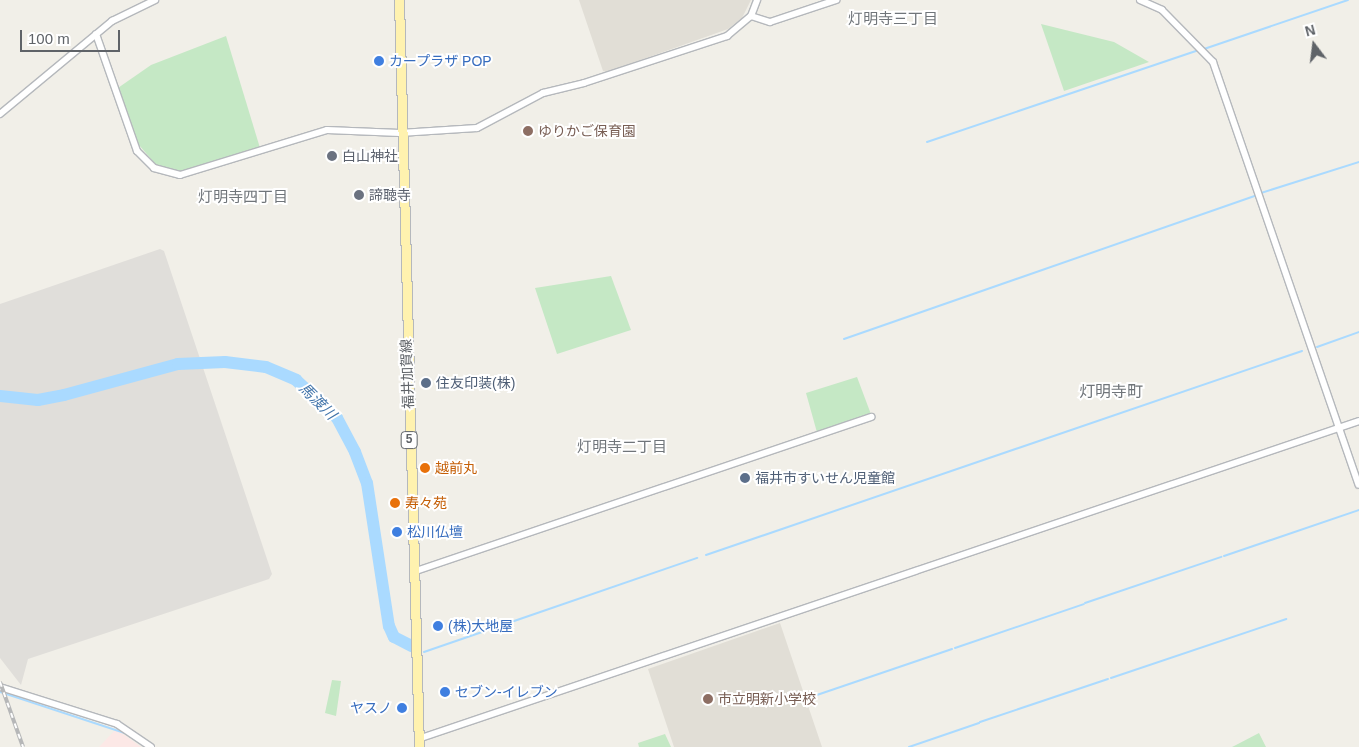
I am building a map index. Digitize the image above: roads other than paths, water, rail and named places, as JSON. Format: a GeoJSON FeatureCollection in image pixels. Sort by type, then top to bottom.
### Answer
{"type":"FeatureCollection","features":[{"type":"Feature","properties":{"kind":"main road","name":"福井加賀線"},"geometry":{"type":"LineString","coordinates":[[399,0],[400,133],[418,743]]}},
{"type":"Feature","properties":{"kind":"street"},"geometry":{"type":"LineString","coordinates":[[0,114],[122,14],[154,0]]}},
{"type":"Feature","properties":{"kind":"street"},"geometry":{"type":"LineString","coordinates":[[96,34],[137,151],[154,168],[168,173],[191,174],[327,130],[400,133],[477,128],[543,93],[584,83],[727,36],[751,16],[757,0]]}},
{"type":"Feature","properties":{"kind":"street"},"geometry":{"type":"LineString","coordinates":[[751,16],[770,22],[836,0]]}},
{"type":"Feature","properties":{"kind":"street"},"geometry":{"type":"LineString","coordinates":[[1140,0],[1162,10],[1213,62],[1359,485]]}},
{"type":"Feature","properties":{"kind":"street"},"geometry":{"type":"LineString","coordinates":[[413,572],[872,417]]}},
{"type":"Feature","properties":{"kind":"street"},"geometry":{"type":"LineString","coordinates":[[418,743],[1359,421]]}},
{"type":"Feature","properties":{"kind":"street"},"geometry":{"type":"LineString","coordinates":[[0,687],[117,724],[151,747]]}},
{"type":"Feature","properties":{"kind":"waterway"},"geometry":{"type":"LineString","coordinates":[[1204,49],[1348,0]]}},
{"type":"Feature","properties":{"kind":"waterway"},"geometry":{"type":"LineString","coordinates":[[927,142],[1199,50]]}},
{"type":"Feature","properties":{"kind":"waterway"},"geometry":{"type":"LineString","coordinates":[[1261,193],[1359,162]]}},
{"type":"Feature","properties":{"kind":"waterway"},"geometry":{"type":"LineString","coordinates":[[844,339],[1257,195]]}},
{"type":"Feature","properties":{"kind":"waterway"},"geometry":{"type":"LineString","coordinates":[[1317,347],[1359,332]]}},
{"type":"Feature","properties":{"kind":"waterway"},"geometry":{"type":"LineString","coordinates":[[706,555],[1302,351]]}},
{"type":"Feature","properties":{"kind":"waterway","name":"馬渡川"},"geometry":{"type":"LineString","coordinates":[[0,396],[38,400],[64,395],[178,364],[225,362],[266,367],[296,380],[337,418],[355,452],[367,483],[389,626],[394,637],[412,646]]}},
{"type":"Feature","properties":{"kind":"waterway"},"geometry":{"type":"LineString","coordinates":[[1224,556],[1359,510]]}},
{"type":"Feature","properties":{"kind":"waterway"},"geometry":{"type":"LineString","coordinates":[[1085,603],[1221,557]]}},
{"type":"Feature","properties":{"kind":"waterway"},"geometry":{"type":"LineString","coordinates":[[424,652],[697,558]]}},
{"type":"Feature","properties":{"kind":"waterway"},"geometry":{"type":"LineString","coordinates":[[955,648],[1084,604]]}},
{"type":"Feature","properties":{"kind":"waterway"},"geometry":{"type":"LineString","coordinates":[[1111,678],[1286,619]]}},
{"type":"Feature","properties":{"kind":"waterway"},"geometry":{"type":"LineString","coordinates":[[811,697],[952,649]]}},
{"type":"Feature","properties":{"kind":"waterway"},"geometry":{"type":"LineString","coordinates":[[980,722],[1108,679]]}},
{"type":"Feature","properties":{"kind":"waterway"},"geometry":{"type":"LineString","coordinates":[[0,692],[125,733]]}},
{"type":"Feature","properties":{"kind":"waterway"},"geometry":{"type":"LineString","coordinates":[[909,747],[979,723]]}},
{"type":"Feature","properties":{"kind":"railway"},"geometry":{"type":"LineString","coordinates":[[0,682],[23,747]]}},
{"type":"Feature","properties":{"kind":"place","name":"カープラザ POP"},"geometry":{"type":"Point","coordinates":[379,61]}},
{"type":"Feature","properties":{"kind":"place","name":"ゆりかご保育園"},"geometry":{"type":"Point","coordinates":[528,131]}},
{"type":"Feature","properties":{"kind":"place","name":"白山神社"},"geometry":{"type":"Point","coordinates":[332,156]}},
{"type":"Feature","properties":{"kind":"place","name":"諦聴寺"},"geometry":{"type":"Point","coordinates":[359,195]}},
{"type":"Feature","properties":{"kind":"place","name":"住友印装(株)"},"geometry":{"type":"Point","coordinates":[426,383]}},
{"type":"Feature","properties":{"kind":"place","name":"越前丸"},"geometry":{"type":"Point","coordinates":[425,468]}},
{"type":"Feature","properties":{"kind":"place","name":"福井市すいせん児童館"},"geometry":{"type":"Point","coordinates":[745,478]}},
{"type":"Feature","properties":{"kind":"place","name":"寿々苑"},"geometry":{"type":"Point","coordinates":[395,503]}},
{"type":"Feature","properties":{"kind":"place","name":"松川仏壇"},"geometry":{"type":"Point","coordinates":[397,532]}},
{"type":"Feature","properties":{"kind":"place","name":"(株)大地屋"},"geometry":{"type":"Point","coordinates":[438,626]}},
{"type":"Feature","properties":{"kind":"place","name":"セブン-イレブン"},"geometry":{"type":"Point","coordinates":[445,692]}},
{"type":"Feature","properties":{"kind":"place","name":"市立明新小学校"},"geometry":{"type":"Point","coordinates":[708,699]}},
{"type":"Feature","properties":{"kind":"place","name":"ヤスノ"},"geometry":{"type":"Point","coordinates":[402,708]}},
{"type":"Feature","properties":{"kind":"district","name":"灯明寺三丁目"},"geometry":{"type":"Point","coordinates":[893,19]}},
{"type":"Feature","properties":{"kind":"district","name":"灯明寺四丁目"},"geometry":{"type":"Point","coordinates":[243,197]}},
{"type":"Feature","properties":{"kind":"district","name":"灯明寺町"},"geometry":{"type":"Point","coordinates":[1111,392]}},
{"type":"Feature","properties":{"kind":"district","name":"灯明寺二丁目"},"geometry":{"type":"Point","coordinates":[622,447]}}]}
